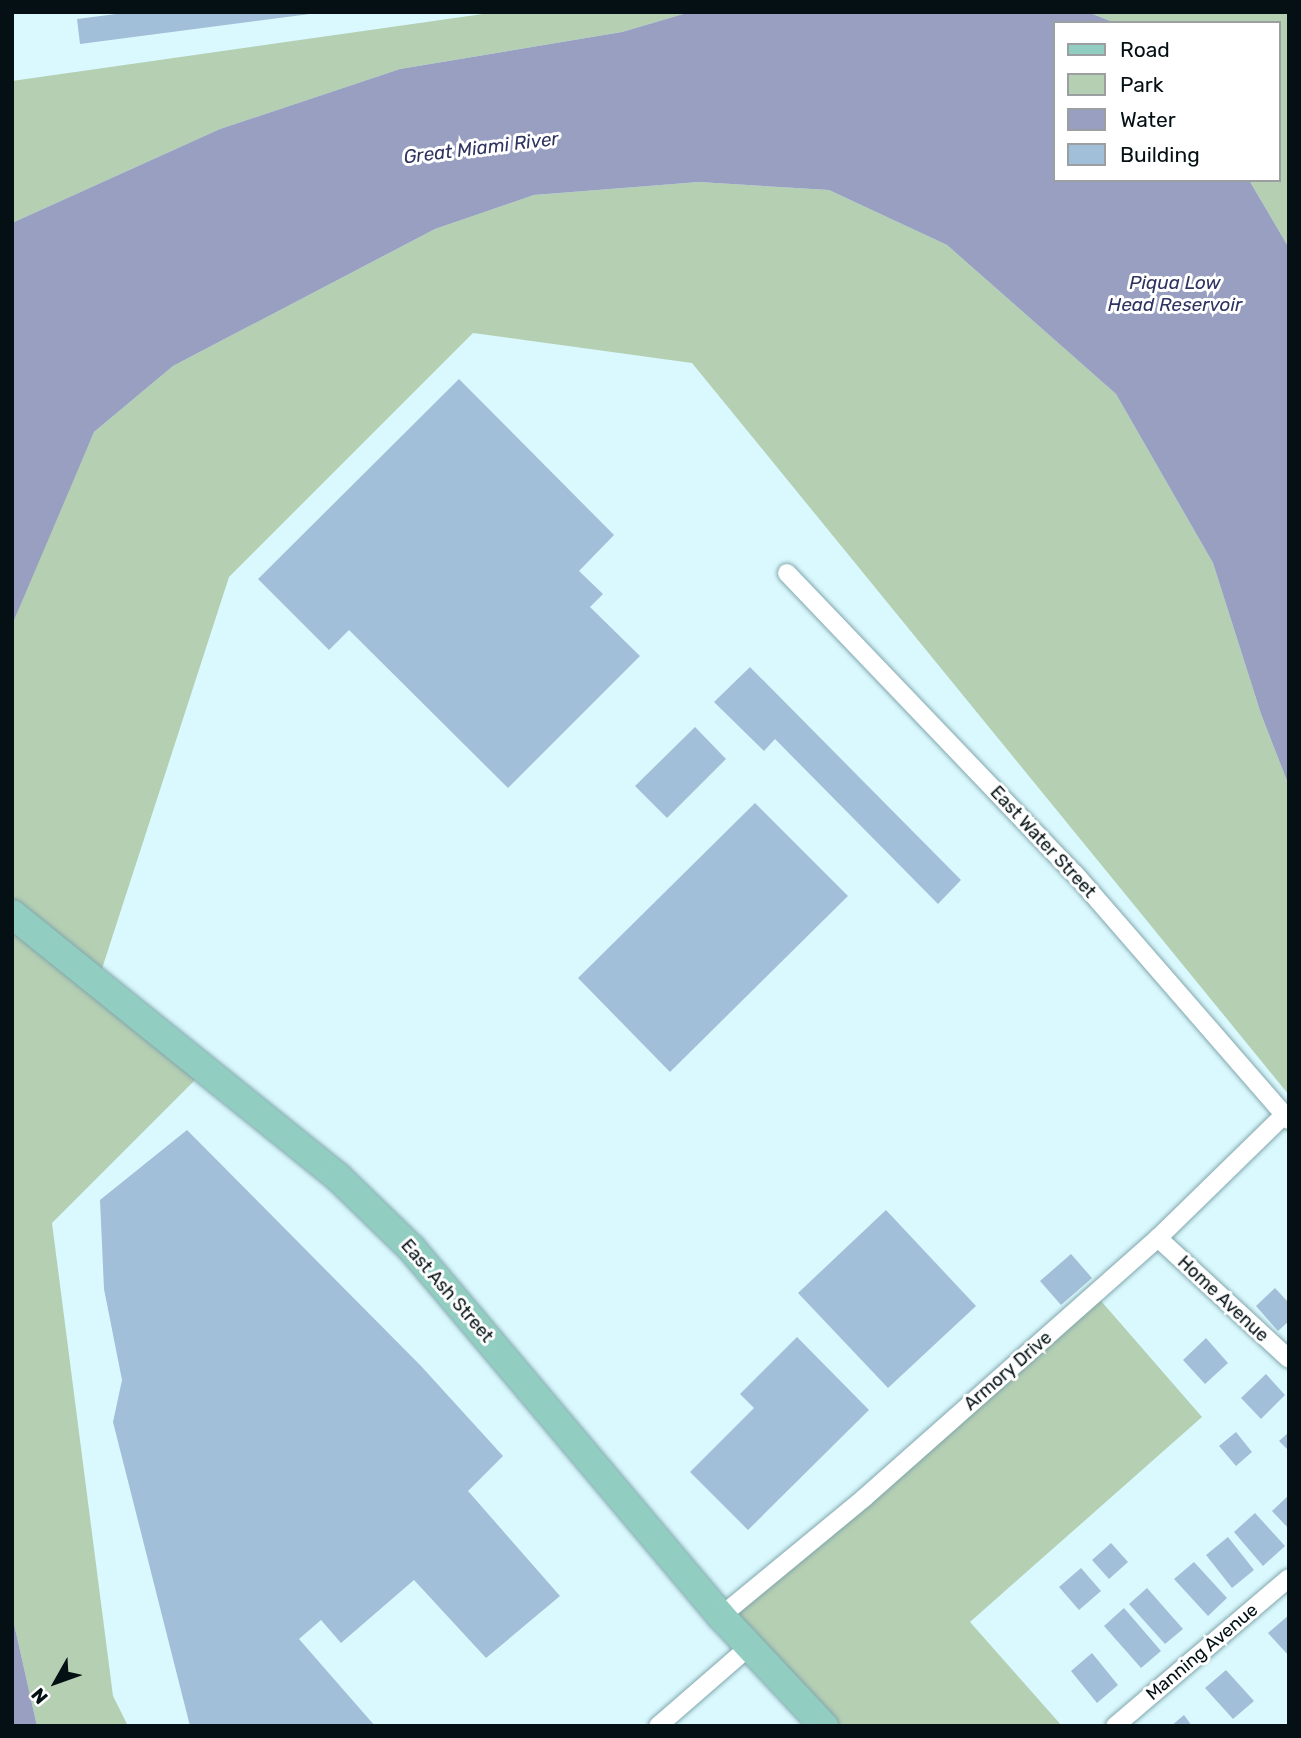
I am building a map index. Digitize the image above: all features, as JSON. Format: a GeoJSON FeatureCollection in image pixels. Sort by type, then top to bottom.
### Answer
{"type":"FeatureCollection","features":[{"type":"Feature","properties":{"kind":"main road","name":"East Ash Street"},"geometry":{"type":"LineString","coordinates":[[12,914],[55,945],[338,1177],[412,1249],[721,1616],[824,1726]]}},
{"type":"Feature","properties":{"kind":"street","name":"East Water Street"},"geometry":{"type":"LineString","coordinates":[[787,573],[1075,874],[1287,1118]]}},
{"type":"Feature","properties":{"kind":"street","name":"Armory Drive"},"geometry":{"type":"LineString","coordinates":[[721,1616],[864,1498],[1158,1238],[1287,1118]]}},
{"type":"Feature","properties":{"kind":"street","name":"Home Avenue"},"geometry":{"type":"LineString","coordinates":[[1158,1238],[1289,1359]]}},
{"type":"Feature","properties":{"kind":"street","name":"Manning Avenue"},"geometry":{"type":"LineString","coordinates":[[1115,1726],[1289,1578]]}},
{"type":"Feature","properties":{"kind":"street"},"geometry":{"type":"LineString","coordinates":[[658,1726],[749,1647]]}},
{"type":"Feature","properties":{"kind":"green space"},"geometry":{"type":"Polygon","coordinates":[[[497,12],[690,12],[622,32],[400,69],[220,129],[12,223],[12,81],[497,12]]]}},
{"type":"Feature","properties":{"kind":"green space"},"geometry":{"type":"Polygon","coordinates":[[[1088,12],[1289,12],[1289,248],[1250,182],[1280,182],[1280,21],[1110,21],[1088,12]]]}},
{"type":"Feature","properties":{"kind":"green space"},"geometry":{"type":"Polygon","coordinates":[[[699,182],[829,190],[947,245],[1116,394],[1213,563],[1261,714],[1289,786],[1289,1095],[692,363],[473,333],[229,577],[98,981],[206,1069],[52,1223],[113,1696],[128,1726],[37,1726],[12,1615],[12,625],[55,520],[94,432],[173,366],[435,229],[534,195],[699,182]]]}},
{"type":"Feature","properties":{"kind":"green space"},"geometry":{"type":"Polygon","coordinates":[[[1095,1294],[1202,1417],[970,1622],[1062,1726],[824,1726],[721,1616],[1095,1294]]]}},
{"type":"Feature","properties":{"kind":"water","name":"Piqua Low Head Reservoir"},"geometry":{"type":"Polygon","coordinates":[[[690,12],[1088,12],[1110,21],[1052,21],[1052,182],[1250,182],[1289,248],[1289,786],[1261,714],[1213,563],[1116,394],[947,245],[829,190],[699,182],[534,195],[435,229],[173,366],[94,432],[12,625],[12,223],[220,129],[400,69],[622,32],[690,12]]]}},
{"type":"Feature","properties":{"kind":"water"},"geometry":{"type":"Polygon","coordinates":[[[12,1615],[37,1726],[12,1726],[12,1615]]]}},
{"type":"Feature","properties":{"kind":"building"},"geometry":{"type":"Polygon","coordinates":[[[132,12],[310,14],[80,44],[77,19],[132,12]]]}},
{"type":"Feature","properties":{"kind":"building"},"geometry":{"type":"Polygon","coordinates":[[[459,379],[614,535],[579,571],[603,594],[590,607],[640,656],[508,788],[349,630],[329,650],[258,579],[459,379]]]}},
{"type":"Feature","properties":{"kind":"building"},"geometry":{"type":"Polygon","coordinates":[[[750,667],[961,880],[938,904],[775,739],[764,751],[714,702],[750,667]]]}},
{"type":"Feature","properties":{"kind":"building"},"geometry":{"type":"Polygon","coordinates":[[[695,727],[726,759],[667,818],[635,786],[695,727]]]}},
{"type":"Feature","properties":{"kind":"building"},"geometry":{"type":"Polygon","coordinates":[[[755,803],[848,896],[670,1072],[578,978],[755,803]]]}},
{"type":"Feature","properties":{"kind":"building"},"geometry":{"type":"Polygon","coordinates":[[[187,1130],[421,1366],[503,1456],[468,1491],[560,1596],[486,1658],[414,1580],[341,1643],[321,1620],[299,1639],[375,1726],[190,1726],[113,1422],[122,1380],[104,1289],[100,1200],[187,1130]]]}},
{"type":"Feature","properties":{"kind":"building"},"geometry":{"type":"Polygon","coordinates":[[[886,1210],[976,1306],[888,1388],[798,1293],[886,1210]]]}},
{"type":"Feature","properties":{"kind":"building"},"geometry":{"type":"Polygon","coordinates":[[[1071,1254],[1092,1278],[1061,1305],[1040,1281],[1071,1254]]]}},
{"type":"Feature","properties":{"kind":"building"},"geometry":{"type":"Polygon","coordinates":[[[1275,1288],[1289,1303],[1289,1321],[1278,1331],[1256,1306],[1275,1288]]]}},
{"type":"Feature","properties":{"kind":"building"},"geometry":{"type":"Polygon","coordinates":[[[797,1337],[869,1410],[748,1530],[690,1472],[754,1408],[740,1394],[797,1337]]]}},
{"type":"Feature","properties":{"kind":"building"},"geometry":{"type":"Polygon","coordinates":[[[1206,1338],[1228,1363],[1205,1384],[1183,1360],[1206,1338]]]}},
{"type":"Feature","properties":{"kind":"building"},"geometry":{"type":"Polygon","coordinates":[[[1266,1374],[1285,1395],[1261,1419],[1241,1398],[1266,1374]]]}},
{"type":"Feature","properties":{"kind":"building"},"geometry":{"type":"Polygon","coordinates":[[[1236,1432],[1252,1452],[1236,1466],[1219,1446],[1236,1432]]]}},
{"type":"Feature","properties":{"kind":"building"},"geometry":{"type":"Polygon","coordinates":[[[1289,1432],[1289,1451],[1279,1441],[1289,1432]]]}},
{"type":"Feature","properties":{"kind":"building"},"geometry":{"type":"Polygon","coordinates":[[[1289,1495],[1289,1529],[1272,1511],[1289,1495]]]}},
{"type":"Feature","properties":{"kind":"building"},"geometry":{"type":"Polygon","coordinates":[[[1255,1513],[1285,1546],[1263,1566],[1234,1532],[1255,1513]]]}},
{"type":"Feature","properties":{"kind":"building"},"geometry":{"type":"Polygon","coordinates":[[[1228,1537],[1254,1570],[1232,1588],[1206,1555],[1228,1537]]]}},
{"type":"Feature","properties":{"kind":"building"},"geometry":{"type":"Polygon","coordinates":[[[1111,1543],[1128,1562],[1109,1579],[1092,1560],[1111,1543]]]}},
{"type":"Feature","properties":{"kind":"building"},"geometry":{"type":"Polygon","coordinates":[[[1194,1562],[1227,1598],[1208,1616],[1174,1579],[1194,1562]]]}},
{"type":"Feature","properties":{"kind":"building"},"geometry":{"type":"Polygon","coordinates":[[[1081,1568],[1101,1591],[1079,1610],[1059,1587],[1081,1568]]]}},
{"type":"Feature","properties":{"kind":"building"},"geometry":{"type":"Polygon","coordinates":[[[1147,1588],[1183,1629],[1165,1644],[1129,1604],[1147,1588]]]}},
{"type":"Feature","properties":{"kind":"building"},"geometry":{"type":"Polygon","coordinates":[[[1124,1608],[1161,1651],[1141,1668],[1104,1626],[1124,1608]]]}},
{"type":"Feature","properties":{"kind":"building"},"geometry":{"type":"Polygon","coordinates":[[[1289,1615],[1289,1656],[1268,1633],[1289,1615]]]}},
{"type":"Feature","properties":{"kind":"building"},"geometry":{"type":"Polygon","coordinates":[[[1092,1653],[1118,1685],[1097,1703],[1071,1671],[1092,1653]]]}},
{"type":"Feature","properties":{"kind":"building"},"geometry":{"type":"Polygon","coordinates":[[[1226,1670],[1254,1701],[1233,1719],[1205,1688],[1226,1670]]]}},
{"type":"Feature","properties":{"kind":"building"},"geometry":{"type":"Polygon","coordinates":[[[1184,1715],[1192,1726],[1171,1726],[1184,1715]]]}},
{"type":"Feature","properties":{"kind":"water label","name":"Great Miami River"},"geometry":{"type":"Point","coordinates":[481,148]}}]}
